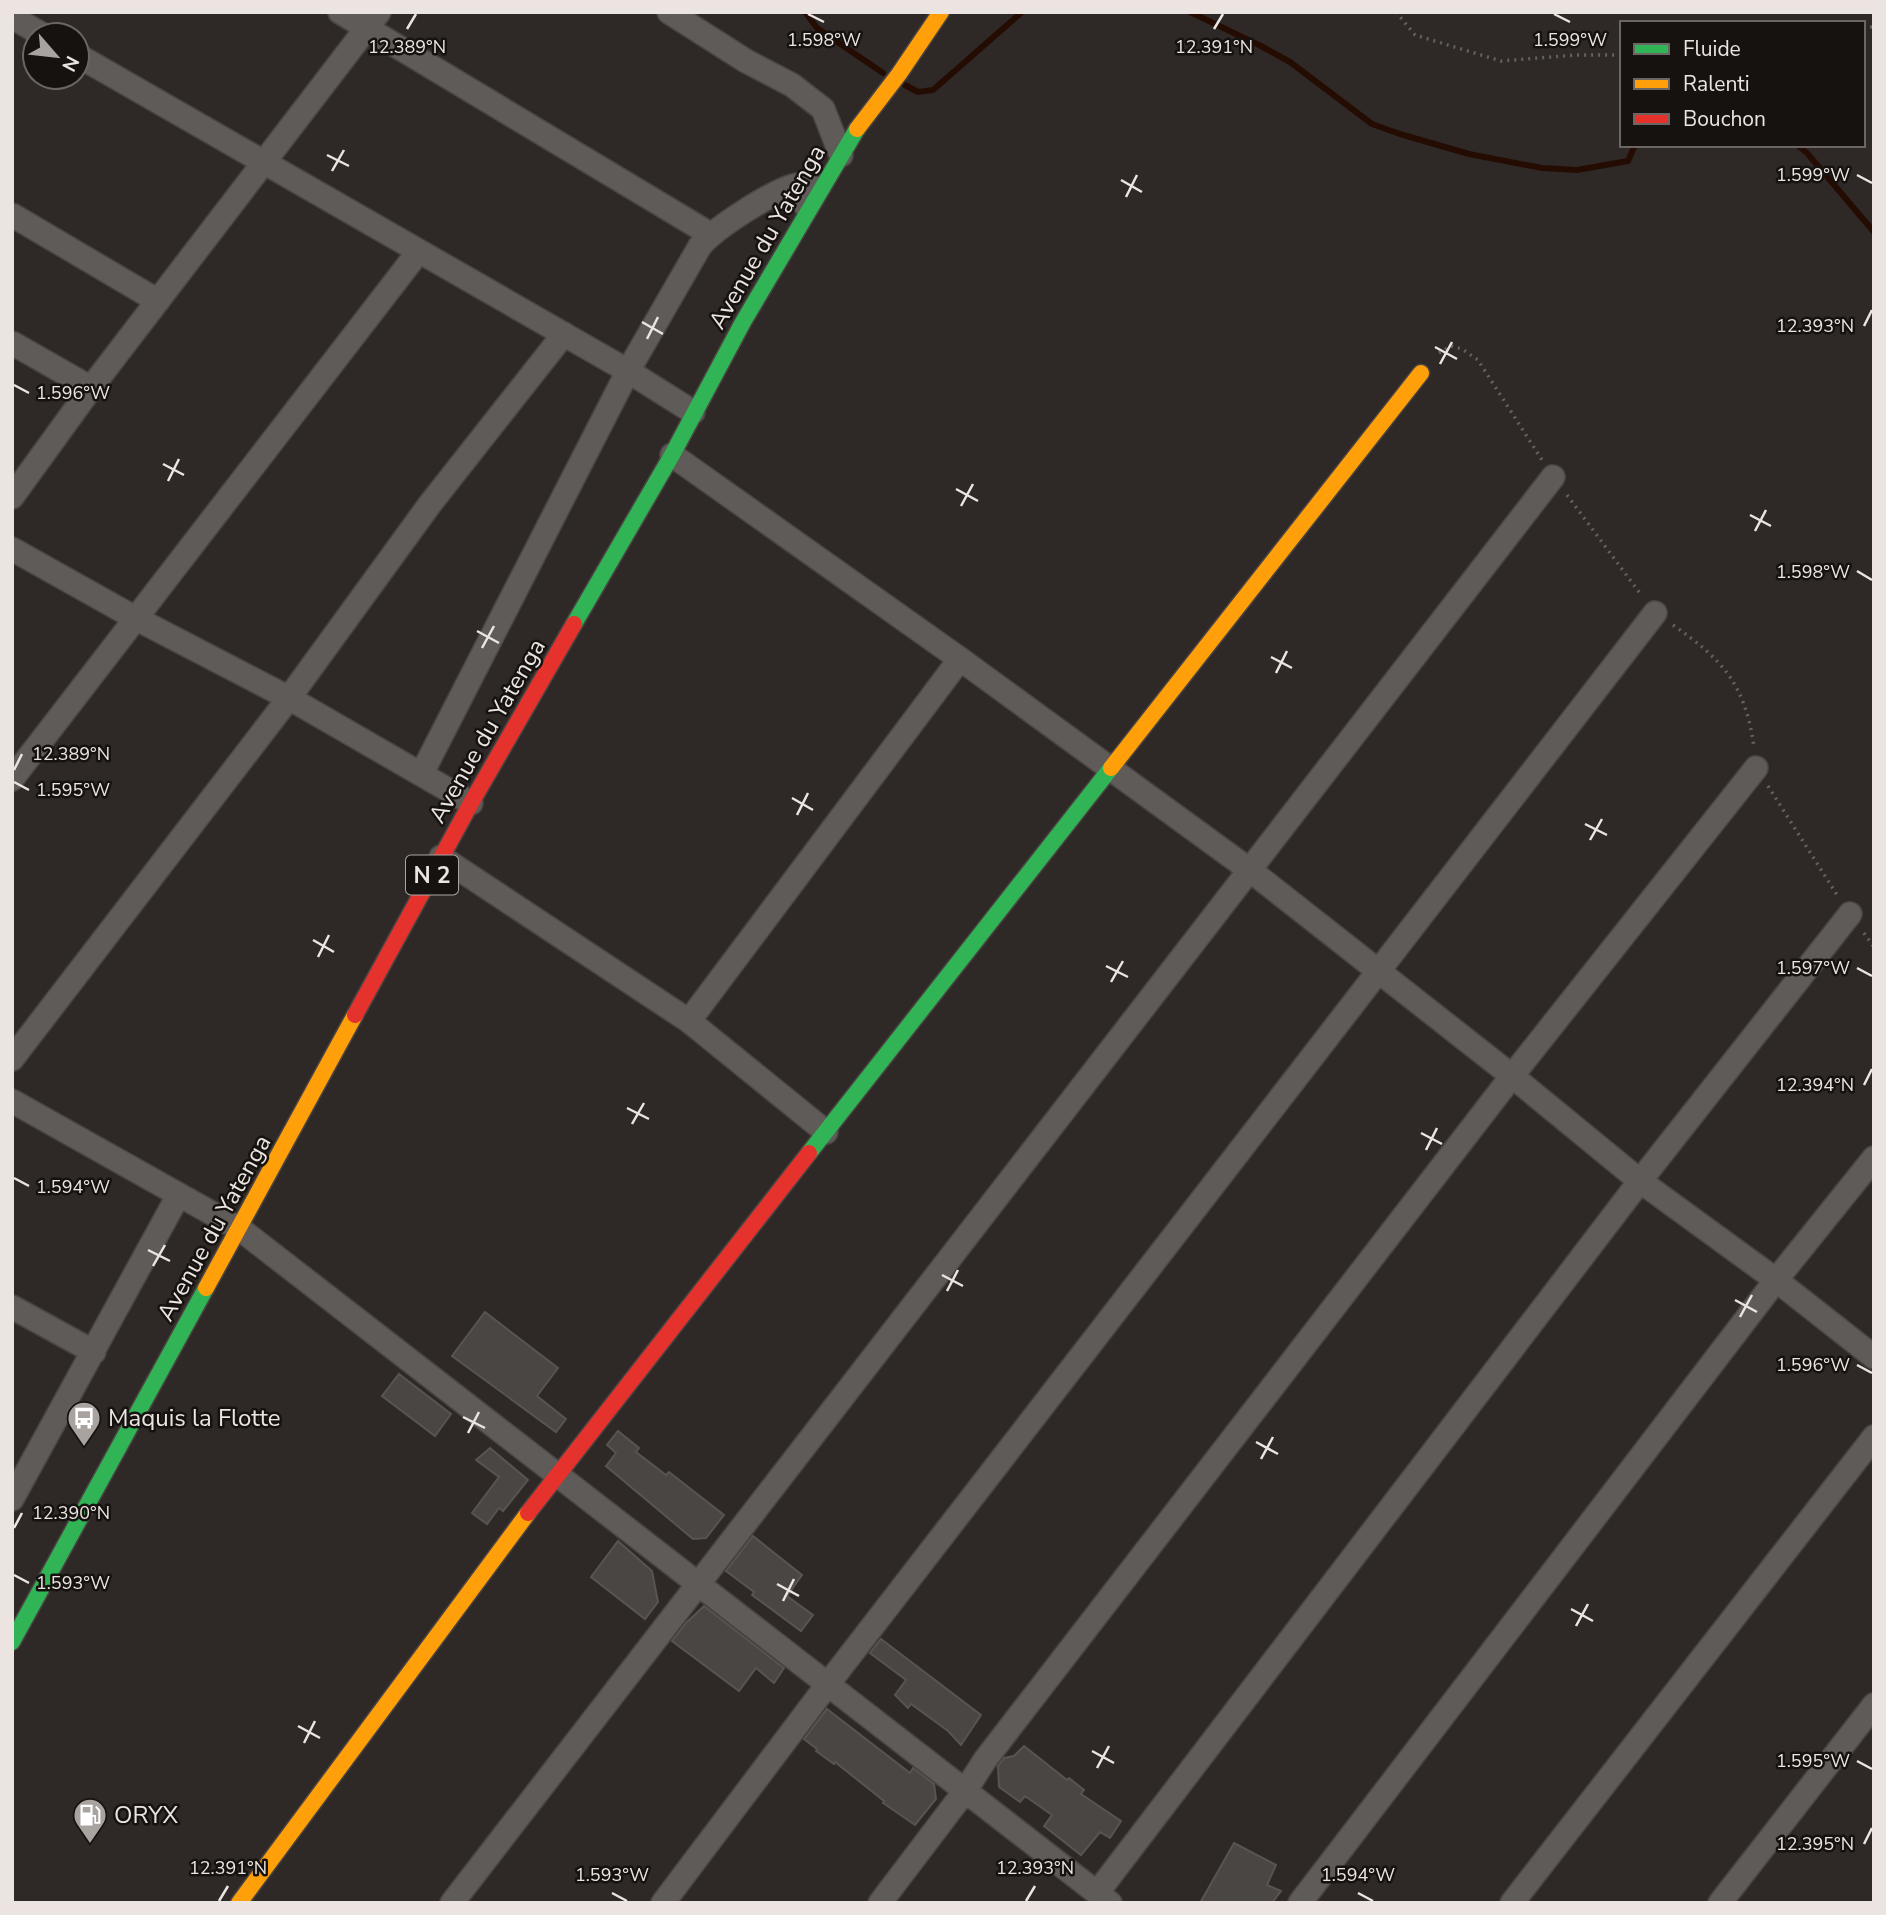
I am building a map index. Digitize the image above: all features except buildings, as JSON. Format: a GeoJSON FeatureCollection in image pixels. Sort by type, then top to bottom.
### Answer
{"type":"FeatureCollection","features":[{"type":"Feature","properties":{"kind":"street"},"geometry":{"type":"LineString","coordinates":[[340,12],[372,20],[710,234]]}},
{"type":"Feature","properties":{"kind":"street"},"geometry":{"type":"LineString","coordinates":[[669,12],[746,61],[792,85],[823,108],[841,155]]}},
{"type":"Feature","properties":{"kind":"street","name":"Avenue du Yatenga"},"geometry":{"type":"LineString","coordinates":[[12,1642],[441,857],[672,455],[693,412],[804,216],[866,115],[899,74],[941,12]]}},
{"type":"Feature","properties":{"kind":"street"},"geometry":{"type":"LineString","coordinates":[[12,497],[91,388],[372,20]]}},
{"type":"Feature","properties":{"kind":"street"},"geometry":{"type":"LineString","coordinates":[[91,63],[628,370],[693,412]]}},
{"type":"Feature","properties":{"kind":"street"},"geometry":{"type":"LineString","coordinates":[[422,773],[628,370],[700,246],[710,234],[795,185],[810,185],[804,216]]}},
{"type":"Feature","properties":{"kind":"street"},"geometry":{"type":"LineString","coordinates":[[12,215],[158,301]]}},
{"type":"Feature","properties":{"kind":"street"},"geometry":{"type":"LineString","coordinates":[[12,779],[419,251]]}},
{"type":"Feature","properties":{"kind":"street"},"geometry":{"type":"LineString","coordinates":[[12,1059],[289,698],[430,504],[564,334]]}},
{"type":"Feature","properties":{"kind":"street"},"geometry":{"type":"LineString","coordinates":[[12,343],[91,388]]}},
{"type":"Feature","properties":{"kind":"street"},"geometry":{"type":"LineString","coordinates":[[239,1903],[556,1475],[1421,373]]}},
{"type":"Feature","properties":{"kind":"street"},"geometry":{"type":"LineString","coordinates":[[672,455],[1112,768],[1251,871],[1512,1076],[1640,1181],[1776,1280],[1874,1357]]}},
{"type":"Feature","properties":{"kind":"street"},"geometry":{"type":"LineString","coordinates":[[452,1903],[1553,477]]}},
{"type":"Feature","properties":{"kind":"street"},"geometry":{"type":"LineString","coordinates":[[12,549],[137,619],[289,698],[471,803]]}},
{"type":"Feature","properties":{"kind":"street"},"geometry":{"type":"LineString","coordinates":[[663,1903],[828,1684],[1655,612]]}},
{"type":"Feature","properties":{"kind":"street"},"geometry":{"type":"LineString","coordinates":[[690,1021],[960,659]]}},
{"type":"Feature","properties":{"kind":"street"},"geometry":{"type":"LineString","coordinates":[[880,1903],[994,1749],[1512,1076],[1756,768]]}},
{"type":"Feature","properties":{"kind":"street"},"geometry":{"type":"LineString","coordinates":[[441,857],[690,1021],[826,1132]]}},
{"type":"Feature","properties":{"kind":"street"},"geometry":{"type":"LineString","coordinates":[[12,1101],[240,1229],[1104,1898],[1640,1181],[1850,914]]}},
{"type":"Feature","properties":{"kind":"street"},"geometry":{"type":"LineString","coordinates":[[1300,1903],[1776,1280],[1874,1158]]}},
{"type":"Feature","properties":{"kind":"street"},"geometry":{"type":"LineString","coordinates":[[12,1499],[178,1196]]}},
{"type":"Feature","properties":{"kind":"street"},"geometry":{"type":"LineString","coordinates":[[12,1307],[94,1352]]}},
{"type":"Feature","properties":{"kind":"street"},"geometry":{"type":"LineString","coordinates":[[1512,1903],[1874,1437]]}},
{"type":"Feature","properties":{"kind":"street"},"geometry":{"type":"LineString","coordinates":[[1720,1903],[1874,1705]]}},
{"type":"Feature","properties":{"kind":"path"},"geometry":{"type":"LineString","coordinates":[[1396,12],[1415,35],[1501,61],[1576,55],[1620,55]]}},
{"type":"Feature","properties":{"kind":"waterway"},"geometry":{"type":"LineString","coordinates":[[805,12],[817,28],[883,73]]}},
{"type":"Feature","properties":{"kind":"waterway"},"geometry":{"type":"LineString","coordinates":[[905,85],[918,92],[933,90],[1022,12]]}},
{"type":"Feature","properties":{"kind":"waterway"},"geometry":{"type":"LineString","coordinates":[[1190,12],[1290,62],[1372,124],[1400,134],[1469,154],[1542,168],[1577,170],[1628,161],[1634,147]]}},
{"type":"Feature","properties":{"kind":"waterway"},"geometry":{"type":"LineString","coordinates":[[1800,147],[1874,232]]}},
{"type":"Feature","properties":{"kind":"traffic: fast"},"geometry":{"type":"LineString","coordinates":[[574,624],[672,455],[743,322],[857,129]]}},
{"type":"Feature","properties":{"kind":"traffic: fast"},"geometry":{"type":"LineString","coordinates":[[809,1153],[1111,768]]}},
{"type":"Feature","properties":{"kind":"traffic: fast"},"geometry":{"type":"LineString","coordinates":[[12,1642],[206,1288]]}},
{"type":"Feature","properties":{"kind":"traffic: slow"},"geometry":{"type":"LineString","coordinates":[[857,129],[941,12]]}},
{"type":"Feature","properties":{"kind":"traffic: slow"},"geometry":{"type":"LineString","coordinates":[[1111,768],[1421,373]]}},
{"type":"Feature","properties":{"kind":"traffic: slow"},"geometry":{"type":"LineString","coordinates":[[206,1288],[355,1015]]}},
{"type":"Feature","properties":{"kind":"traffic: slow"},"geometry":{"type":"LineString","coordinates":[[239,1903],[528,1513]]}},
{"type":"Feature","properties":{"kind":"traffic: jam"},"geometry":{"type":"LineString","coordinates":[[355,1015],[471,803],[574,624]]}},
{"type":"Feature","properties":{"kind":"traffic: jam"},"geometry":{"type":"LineString","coordinates":[[528,1513],[809,1153]]}},
{"type":"Feature","properties":{"kind":"place","name":"Maquis la Flotte"},"geometry":{"type":"Point","coordinates":[84,1448]}},
{"type":"Feature","properties":{"kind":"place","name":"ORYX"},"geometry":{"type":"Point","coordinates":[90,1845]}}]}
